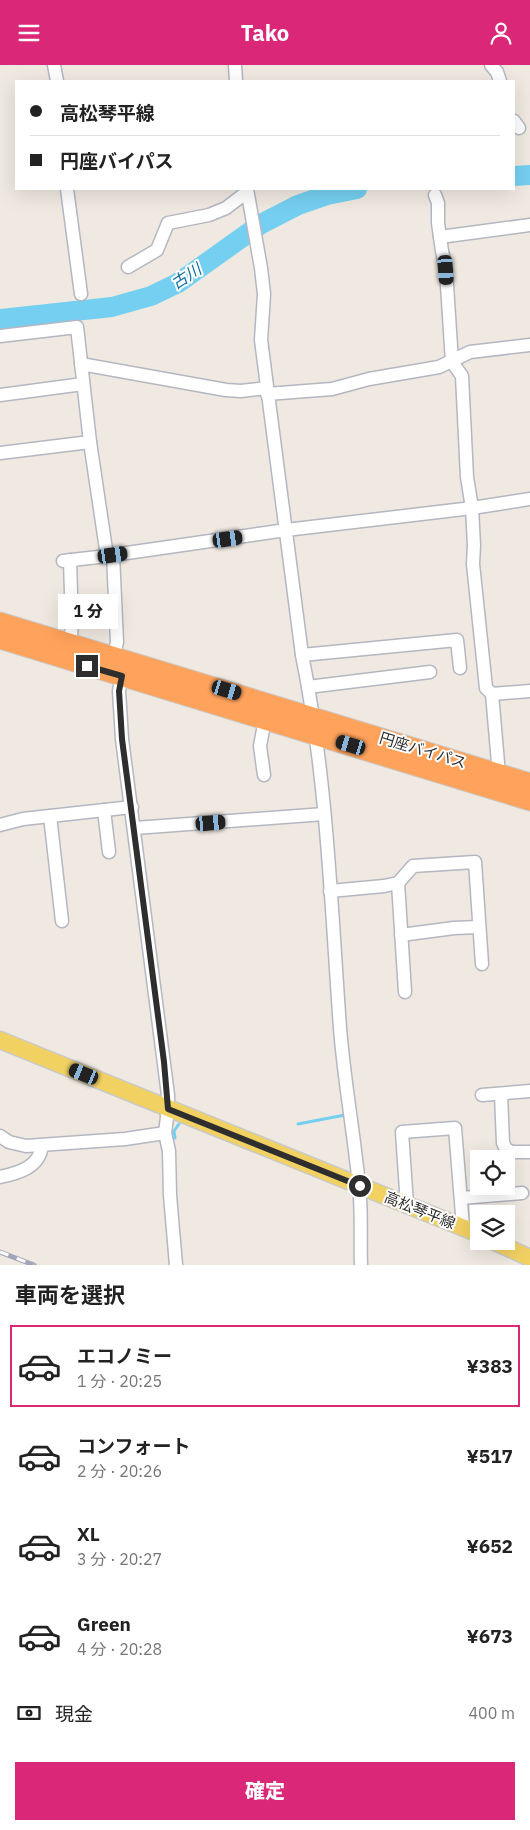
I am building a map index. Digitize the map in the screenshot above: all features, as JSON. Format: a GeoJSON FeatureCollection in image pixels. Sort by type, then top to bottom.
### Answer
{"type":"FeatureCollection","features":[{"type":"Feature","properties":{"kind":"highway","name":"円座バイパス"},"geometry":{"type":"LineString","coordinates":[[0,622],[114,655],[530,801]]}},
{"type":"Feature","properties":{"kind":"highway","name":"円座バイパス"},"geometry":{"type":"LineString","coordinates":[[0,639],[265,719],[314,725],[530,783]]}},
{"type":"Feature","properties":{"kind":"highway"},"geometry":{"type":"LineString","coordinates":[[114,655],[122,676]]}},
{"type":"Feature","properties":{"kind":"main road","name":"高松琴平線"},"geometry":{"type":"LineString","coordinates":[[0,1040],[470,1230]]}},
{"type":"Feature","properties":{"kind":"main road"},"geometry":{"type":"LineString","coordinates":[[509,1250],[524,1259]]}},
{"type":"Feature","properties":{"kind":"street"},"geometry":{"type":"LineString","coordinates":[[54,65],[57,80]]}},
{"type":"Feature","properties":{"kind":"street"},"geometry":{"type":"LineString","coordinates":[[235,65],[236,80]]}},
{"type":"Feature","properties":{"kind":"street"},"geometry":{"type":"LineString","coordinates":[[492,65],[500,80]]}},
{"type":"Feature","properties":{"kind":"street"},"geometry":{"type":"LineString","coordinates":[[67,190],[81,294]]}},
{"type":"Feature","properties":{"kind":"street"},"geometry":{"type":"LineString","coordinates":[[247,190],[264,294],[260,340],[302,655],[314,725],[324,814],[341,1037],[360,1186],[361,1265]]}},
{"type":"Feature","properties":{"kind":"street"},"geometry":{"type":"LineString","coordinates":[[128,267],[157,250],[168,223],[209,215],[226,208],[247,190]]}},
{"type":"Feature","properties":{"kind":"street"},"geometry":{"type":"LineString","coordinates":[[435,195],[438,203],[438,223],[446,270],[452,337],[452,362],[462,377],[467,477],[472,508],[473,564],[486,688],[492,694],[499,774]]}},
{"type":"Feature","properties":{"kind":"street"},"geometry":{"type":"LineString","coordinates":[[440,237],[530,225]]}},
{"type":"Feature","properties":{"kind":"street"},"geometry":{"type":"LineString","coordinates":[[0,336],[78,327],[90,442],[110,556],[117,642],[114,655]]}},
{"type":"Feature","properties":{"kind":"street"},"geometry":{"type":"LineString","coordinates":[[81,364],[226,390],[332,389],[369,379],[439,367],[470,352],[530,345]]}},
{"type":"Feature","properties":{"kind":"street"},"geometry":{"type":"LineString","coordinates":[[0,395],[83,384]]}},
{"type":"Feature","properties":{"kind":"street"},"geometry":{"type":"LineString","coordinates":[[0,453],[90,442]]}},
{"type":"Feature","properties":{"kind":"street"},"geometry":{"type":"LineString","coordinates":[[70,642],[72,626],[67,561],[286,530],[472,508],[530,499]]}},
{"type":"Feature","properties":{"kind":"street"},"geometry":{"type":"LineString","coordinates":[[302,655],[457,640],[460,668]]}},
{"type":"Feature","properties":{"kind":"street"},"geometry":{"type":"LineString","coordinates":[[308,687],[430,672]]}},
{"type":"Feature","properties":{"kind":"street"},"geometry":{"type":"LineString","coordinates":[[122,676],[119,691],[122,729],[164,1062],[168,1109],[165,1133],[169,1151],[170,1195],[176,1265]]}},
{"type":"Feature","properties":{"kind":"street"},"geometry":{"type":"LineString","coordinates":[[492,694],[530,691]]}},
{"type":"Feature","properties":{"kind":"street"},"geometry":{"type":"LineString","coordinates":[[264,775],[260,746],[265,719]]}},
{"type":"Feature","properties":{"kind":"street"},"geometry":{"type":"LineString","coordinates":[[0,825],[23,819],[132,807]]}},
{"type":"Feature","properties":{"kind":"street"},"geometry":{"type":"LineString","coordinates":[[104,810],[109,853]]}},
{"type":"Feature","properties":{"kind":"street"},"geometry":{"type":"LineString","coordinates":[[135,829],[324,814]]}},
{"type":"Feature","properties":{"kind":"street"},"geometry":{"type":"LineString","coordinates":[[50,816],[62,921]]}},
{"type":"Feature","properties":{"kind":"street"},"geometry":{"type":"LineString","coordinates":[[330,891],[398,883],[413,865],[475,862],[482,964]]}},
{"type":"Feature","properties":{"kind":"street"},"geometry":{"type":"LineString","coordinates":[[398,883],[405,992]]}},
{"type":"Feature","properties":{"kind":"street"},"geometry":{"type":"LineString","coordinates":[[401,935],[454,928],[480,927]]}},
{"type":"Feature","properties":{"kind":"street"},"geometry":{"type":"LineString","coordinates":[[482,1095],[530,1091]]}},
{"type":"Feature","properties":{"kind":"street"},"geometry":{"type":"LineString","coordinates":[[501,1094],[503,1143],[506,1149],[512,1152],[530,1152]]}},
{"type":"Feature","properties":{"kind":"street"},"geometry":{"type":"LineString","coordinates":[[407,1205],[402,1132],[455,1128],[463,1227]]}},
{"type":"Feature","properties":{"kind":"street"},"geometry":{"type":"LineString","coordinates":[[0,1136],[9,1142],[26,1146],[125,1139],[165,1133]]}},
{"type":"Feature","properties":{"kind":"street"},"geometry":{"type":"LineString","coordinates":[[0,1177],[25,1170],[32,1165],[41,1153],[42,1145]]}},
{"type":"Feature","properties":{"kind":"street"},"geometry":{"type":"LineString","coordinates":[[461,1198],[522,1193]]}},
{"type":"Feature","properties":{"kind":"waterway","name":"古川"},"geometry":{"type":"LineString","coordinates":[[515,176],[530,175]]}},
{"type":"Feature","properties":{"kind":"waterway","name":"古川"},"geometry":{"type":"LineString","coordinates":[[0,319],[112,307],[151,296],[178,283],[261,224],[298,205],[327,195],[352,190]]}},
{"type":"Feature","properties":{"kind":"waterway"},"geometry":{"type":"LineString","coordinates":[[298,1124],[345,1115]]}},
{"type":"Feature","properties":{"kind":"waterway"},"geometry":{"type":"LineString","coordinates":[[175,1138],[174,1131],[179,1124]]}},
{"type":"Feature","properties":{"kind":"railway"},"geometry":{"type":"LineString","coordinates":[[0,1252],[34,1265]]}},
{"type":"Feature","properties":{"kind":"route"},"geometry":{"type":"LineString","coordinates":[[87,666],[122,676],[119,691],[122,739],[134,818],[168,1095],[168,1109],[360,1186]]}}]}
